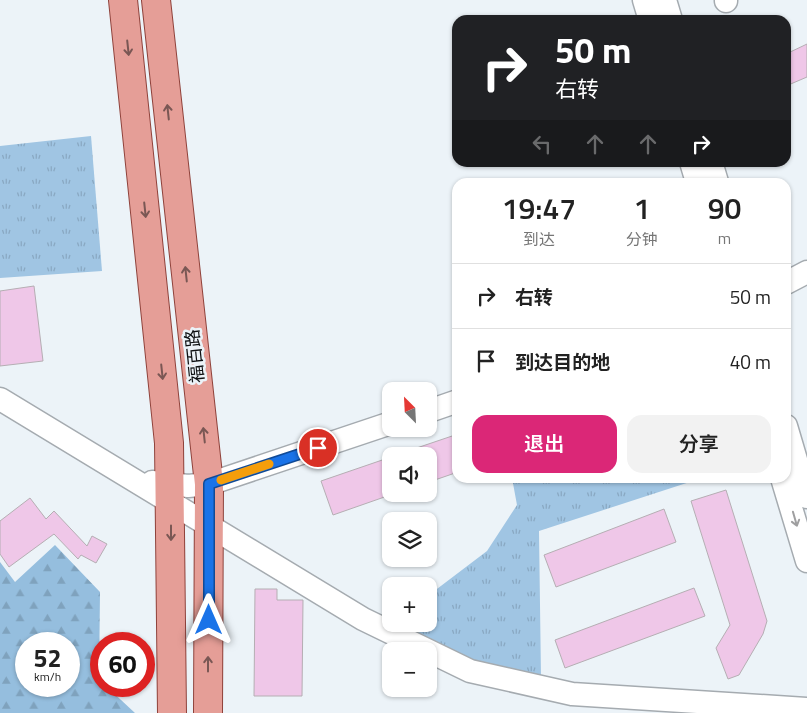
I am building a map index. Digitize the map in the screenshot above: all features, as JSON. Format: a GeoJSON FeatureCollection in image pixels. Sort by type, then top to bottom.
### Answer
{"type":"FeatureCollection","features":[{"type":"Feature","properties":{"kind":"main road","name":"福百路"},"geometry":{"type":"LineString","coordinates":[[123,0],[169,443],[172,713]]}},
{"type":"Feature","properties":{"kind":"main road","name":"福百路"},"geometry":{"type":"LineString","coordinates":[[156,0],[209,484],[208,713]]}},
{"type":"Feature","properties":{"kind":"street"},"geometry":{"type":"LineString","coordinates":[[644,0],[648,15]]}},
{"type":"Feature","properties":{"kind":"street"},"geometry":{"type":"LineString","coordinates":[[666,0],[670,15]]}},
{"type":"Feature","properties":{"kind":"street"},"geometry":{"type":"LineString","coordinates":[[791,280],[807,272]]}},
{"type":"Feature","properties":{"kind":"street"},"geometry":{"type":"LineString","coordinates":[[0,399],[130,478],[171,494],[209,527],[363,620],[470,671],[572,694],[807,709]]}},
{"type":"Feature","properties":{"kind":"street"},"geometry":{"type":"LineString","coordinates":[[438,408],[452,403]]}},
{"type":"Feature","properties":{"kind":"street"},"geometry":{"type":"LineString","coordinates":[[171,494],[209,484],[382,426]]}},
{"type":"Feature","properties":{"kind":"street"},"geometry":{"type":"LineString","coordinates":[[791,443],[807,497]]}},
{"type":"Feature","properties":{"kind":"street"},"geometry":{"type":"LineString","coordinates":[[784,483],[807,561]]}},
{"type":"Feature","properties":{"kind":"green space"},"geometry":{"type":"Polygon","coordinates":[[[91,136],[102,271],[0,278],[0,146],[91,136]]]}},
{"type":"Feature","properties":{"kind":"green space"},"geometry":{"type":"Polygon","coordinates":[[[513,483],[687,483],[539,531],[541,678],[465,658],[418,632],[437,632],[437,589],[487,551],[517,505],[513,483]]]}},
{"type":"Feature","properties":{"kind":"green space"},"geometry":{"type":"Polygon","coordinates":[[[55,545],[100,592],[100,632],[90,632],[90,697],[118,697],[135,713],[0,713],[0,562],[15,582],[55,545]]]}},
{"type":"Feature","properties":{"kind":"building"},"geometry":{"type":"Polygon","coordinates":[[[807,44],[807,77],[791,84],[791,52],[807,44]]]}},
{"type":"Feature","properties":{"kind":"building"},"geometry":{"type":"Polygon","coordinates":[[[34,286],[43,361],[0,366],[0,291],[34,286]]]}},
{"type":"Feature","properties":{"kind":"building"},"geometry":{"type":"Polygon","coordinates":[[[452,436],[452,474],[437,479],[437,447],[420,447],[452,436]]]}},
{"type":"Feature","properties":{"kind":"building"},"geometry":{"type":"Polygon","coordinates":[[[382,460],[382,498],[333,515],[321,481],[382,460]]]}},
{"type":"Feature","properties":{"kind":"building"},"geometry":{"type":"Polygon","coordinates":[[[726,490],[767,621],[763,634],[739,675],[728,679],[716,648],[730,625],[691,501],[726,490]]]}},
{"type":"Feature","properties":{"kind":"building"},"geometry":{"type":"Polygon","coordinates":[[[30,498],[46,519],[54,511],[87,546],[92,536],[107,544],[96,563],[81,555],[78,559],[54,534],[9,567],[0,554],[0,521],[30,498]]]}},
{"type":"Feature","properties":{"kind":"building"},"geometry":{"type":"Polygon","coordinates":[[[664,509],[676,542],[556,587],[544,555],[664,509]]]}},
{"type":"Feature","properties":{"kind":"building"},"geometry":{"type":"Polygon","coordinates":[[[694,588],[705,616],[565,668],[555,640],[694,588]]]}},
{"type":"Feature","properties":{"kind":"building"},"geometry":{"type":"Polygon","coordinates":[[[255,589],[277,589],[277,600],[303,600],[302,696],[254,696],[255,589]]]}},
{"type":"Feature","properties":{"kind":"slow traffic"},"geometry":{"type":"LineString","coordinates":[[221,480],[269,464]]}},
{"type":"Feature","properties":{"kind":"route"},"geometry":{"type":"LineString","coordinates":[[209,620],[209,484],[318,448]]}}]}
